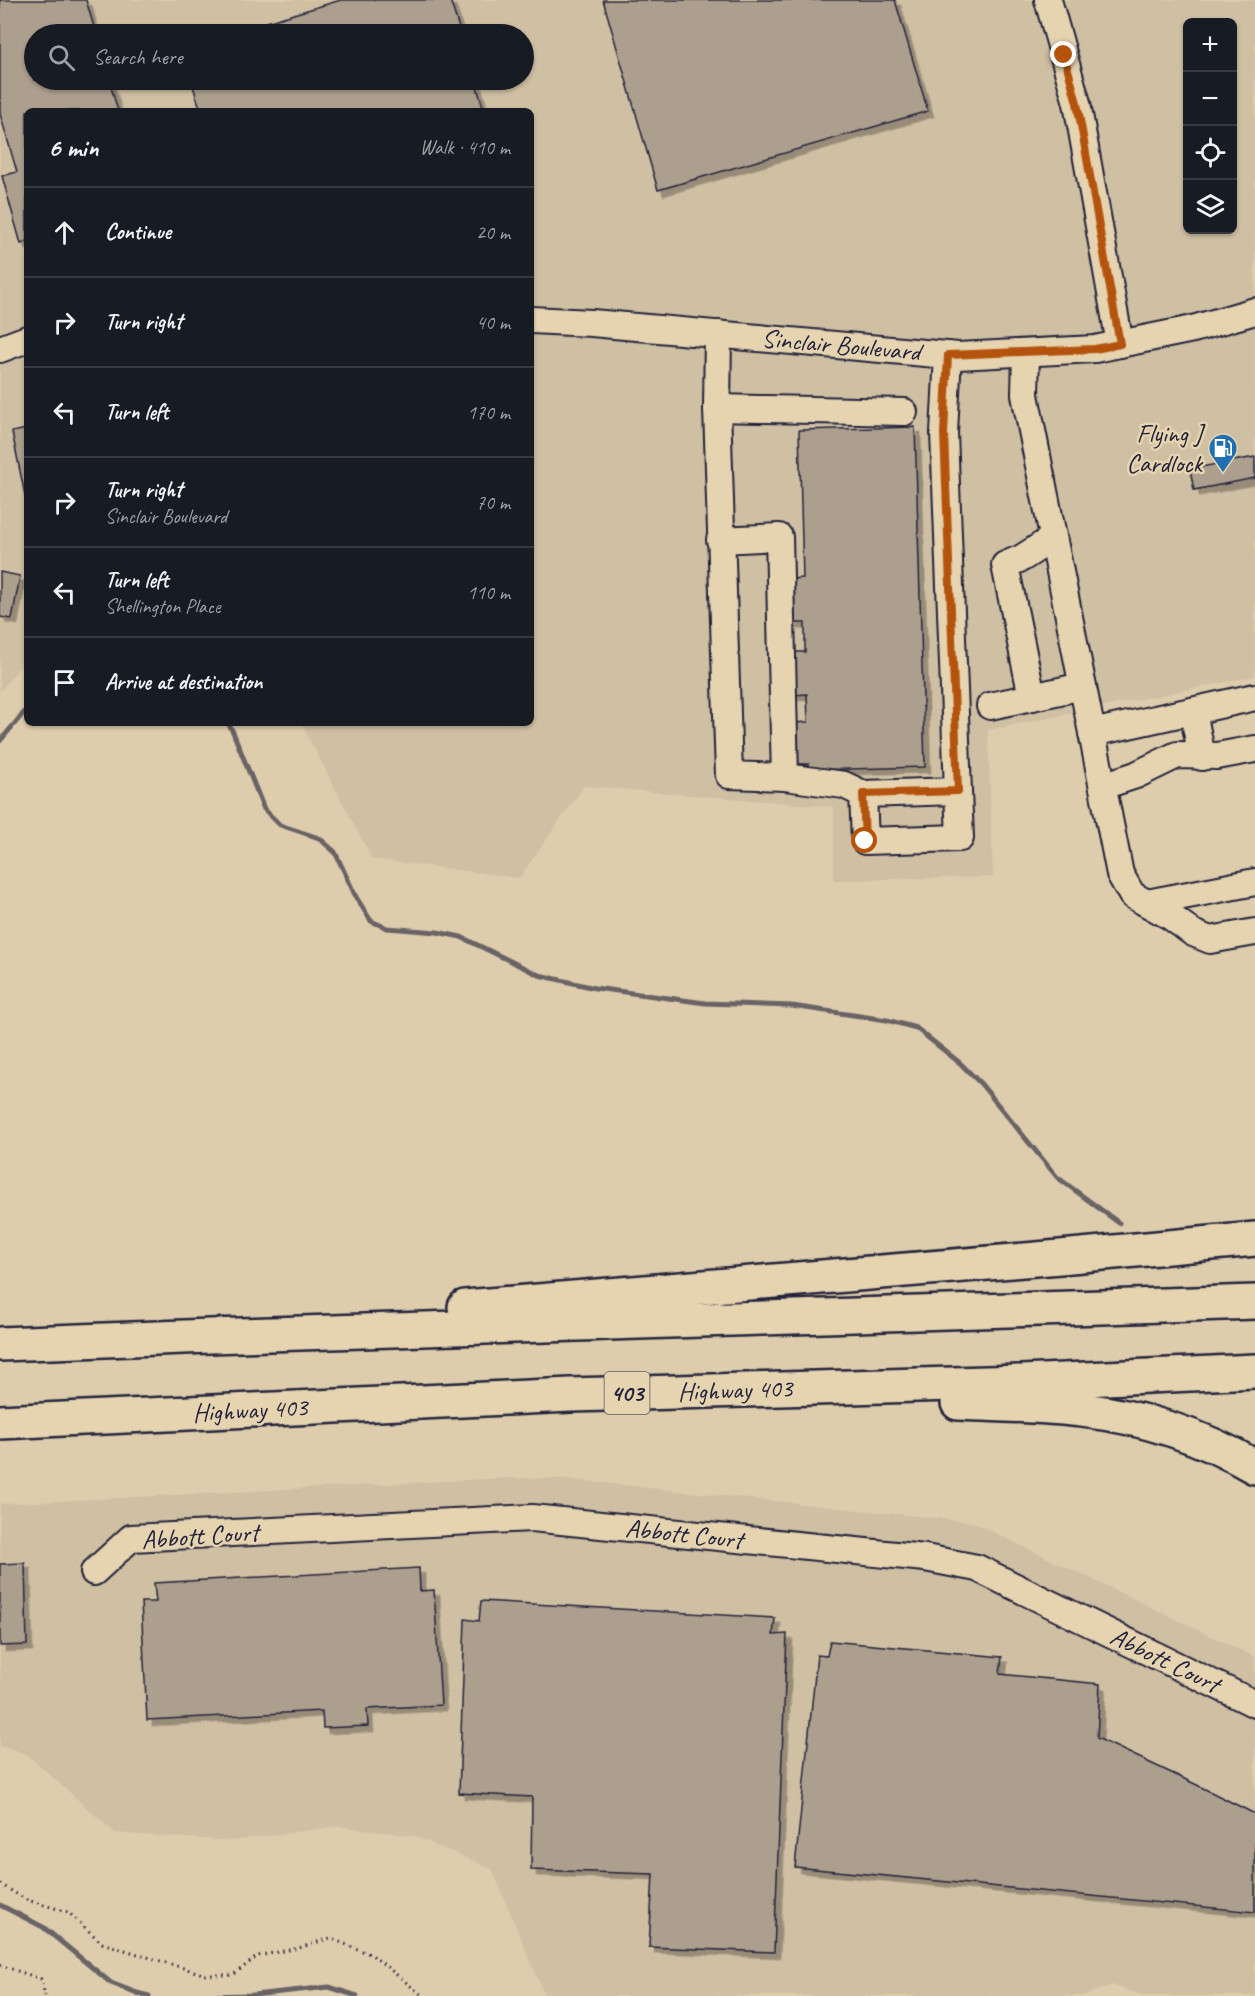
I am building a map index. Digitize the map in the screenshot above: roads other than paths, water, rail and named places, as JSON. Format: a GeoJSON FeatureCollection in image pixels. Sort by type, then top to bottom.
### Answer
{"type":"FeatureCollection","features":[{"type":"Feature","properties":{"kind":"highway"},"geometry":{"type":"LineString","coordinates":[[210,1336],[275,1322],[1255,1239]]}},
{"type":"Feature","properties":{"kind":"highway"},"geometry":{"type":"LineString","coordinates":[[0,1344],[1255,1302]]}},
{"type":"Feature","properties":{"kind":"highway","name":"Highway 403"},"geometry":{"type":"LineString","coordinates":[[0,1422],[571,1395],[1021,1382],[1255,1371]]}},
{"type":"Feature","properties":{"kind":"highway"},"geometry":{"type":"LineString","coordinates":[[571,1395],[614,1405],[889,1400],[1082,1410],[1138,1420],[1197,1438],[1236,1455],[1255,1467]]}},
{"type":"Feature","properties":{"kind":"street"},"geometry":{"type":"LineString","coordinates":[[1048,0],[1077,103],[1120,344]]}},
{"type":"Feature","properties":{"kind":"street","name":"Sinclair Boulevard"},"geometry":{"type":"LineString","coordinates":[[534,320],[948,355],[1095,349],[1193,329],[1255,311]]}},
{"type":"Feature","properties":{"kind":"street"},"geometry":{"type":"LineString","coordinates":[[718,334],[720,540],[729,775],[785,777],[844,785],[863,794],[958,791]]}},
{"type":"Feature","properties":{"kind":"street"},"geometry":{"type":"LineString","coordinates":[[0,349],[24,340]]}},
{"type":"Feature","properties":{"kind":"street"},"geometry":{"type":"LineString","coordinates":[[1026,352],[1025,395],[1120,874],[1132,895],[1170,916],[1193,933],[1210,940],[1255,932]]}},
{"type":"Feature","properties":{"kind":"street"},"geometry":{"type":"LineString","coordinates":[[863,794],[865,841],[960,838],[944,433],[948,355]]}},
{"type":"Feature","properties":{"kind":"street"},"geometry":{"type":"LineString","coordinates":[[717,408],[904,412]]}},
{"type":"Feature","properties":{"kind":"street"},"geometry":{"type":"LineString","coordinates":[[720,540],[779,537],[785,777]]}},
{"type":"Feature","properties":{"kind":"street"},"geometry":{"type":"LineString","coordinates":[[1032,697],[1005,565],[1022,558],[1053,537]]}},
{"type":"Feature","properties":{"kind":"street"},"geometry":{"type":"LineString","coordinates":[[990,706],[1083,686]]}},
{"type":"Feature","properties":{"kind":"street"},"geometry":{"type":"LineString","coordinates":[[1092,733],[1255,697]]}},
{"type":"Feature","properties":{"kind":"street"},"geometry":{"type":"LineString","coordinates":[[1193,711],[1202,757]]}},
{"type":"Feature","properties":{"kind":"street"},"geometry":{"type":"LineString","coordinates":[[1103,786],[1136,775],[1177,755],[1202,757],[1255,749]]}},
{"type":"Feature","properties":{"kind":"street"},"geometry":{"type":"LineString","coordinates":[[1147,903],[1255,882]]}},
{"type":"Feature","properties":{"kind":"street","name":"Abbott Court"},"geometry":{"type":"LineString","coordinates":[[94,1572],[131,1538],[532,1518],[925,1558],[977,1569],[1255,1704]]}},
{"type":"Feature","properties":{"kind":"waterway"},"geometry":{"type":"LineString","coordinates":[[0,741],[24,713]]}},
{"type":"Feature","properties":{"kind":"waterway"},"geometry":{"type":"LineString","coordinates":[[230,726],[264,809],[280,825],[319,838],[335,852],[356,897],[371,921],[387,928],[437,932],[461,937],[539,975],[595,988],[705,1003],[792,1006],[887,1020],[916,1028],[960,1063],[981,1084],[1057,1177],[1119,1223]]}},
{"type":"Feature","properties":{"kind":"waterway"},"geometry":{"type":"LineString","coordinates":[[0,1905],[43,1927],[111,1983],[149,1996]]}},
{"type":"Feature","properties":{"kind":"waterway"},"geometry":{"type":"LineString","coordinates":[[202,1996],[253,1995],[329,1987],[357,1996]]}},
{"type":"Feature","properties":{"kind":"place","name":"Flying J Cardlock"},"geometry":{"type":"Point","coordinates":[1223,474]}}]}
